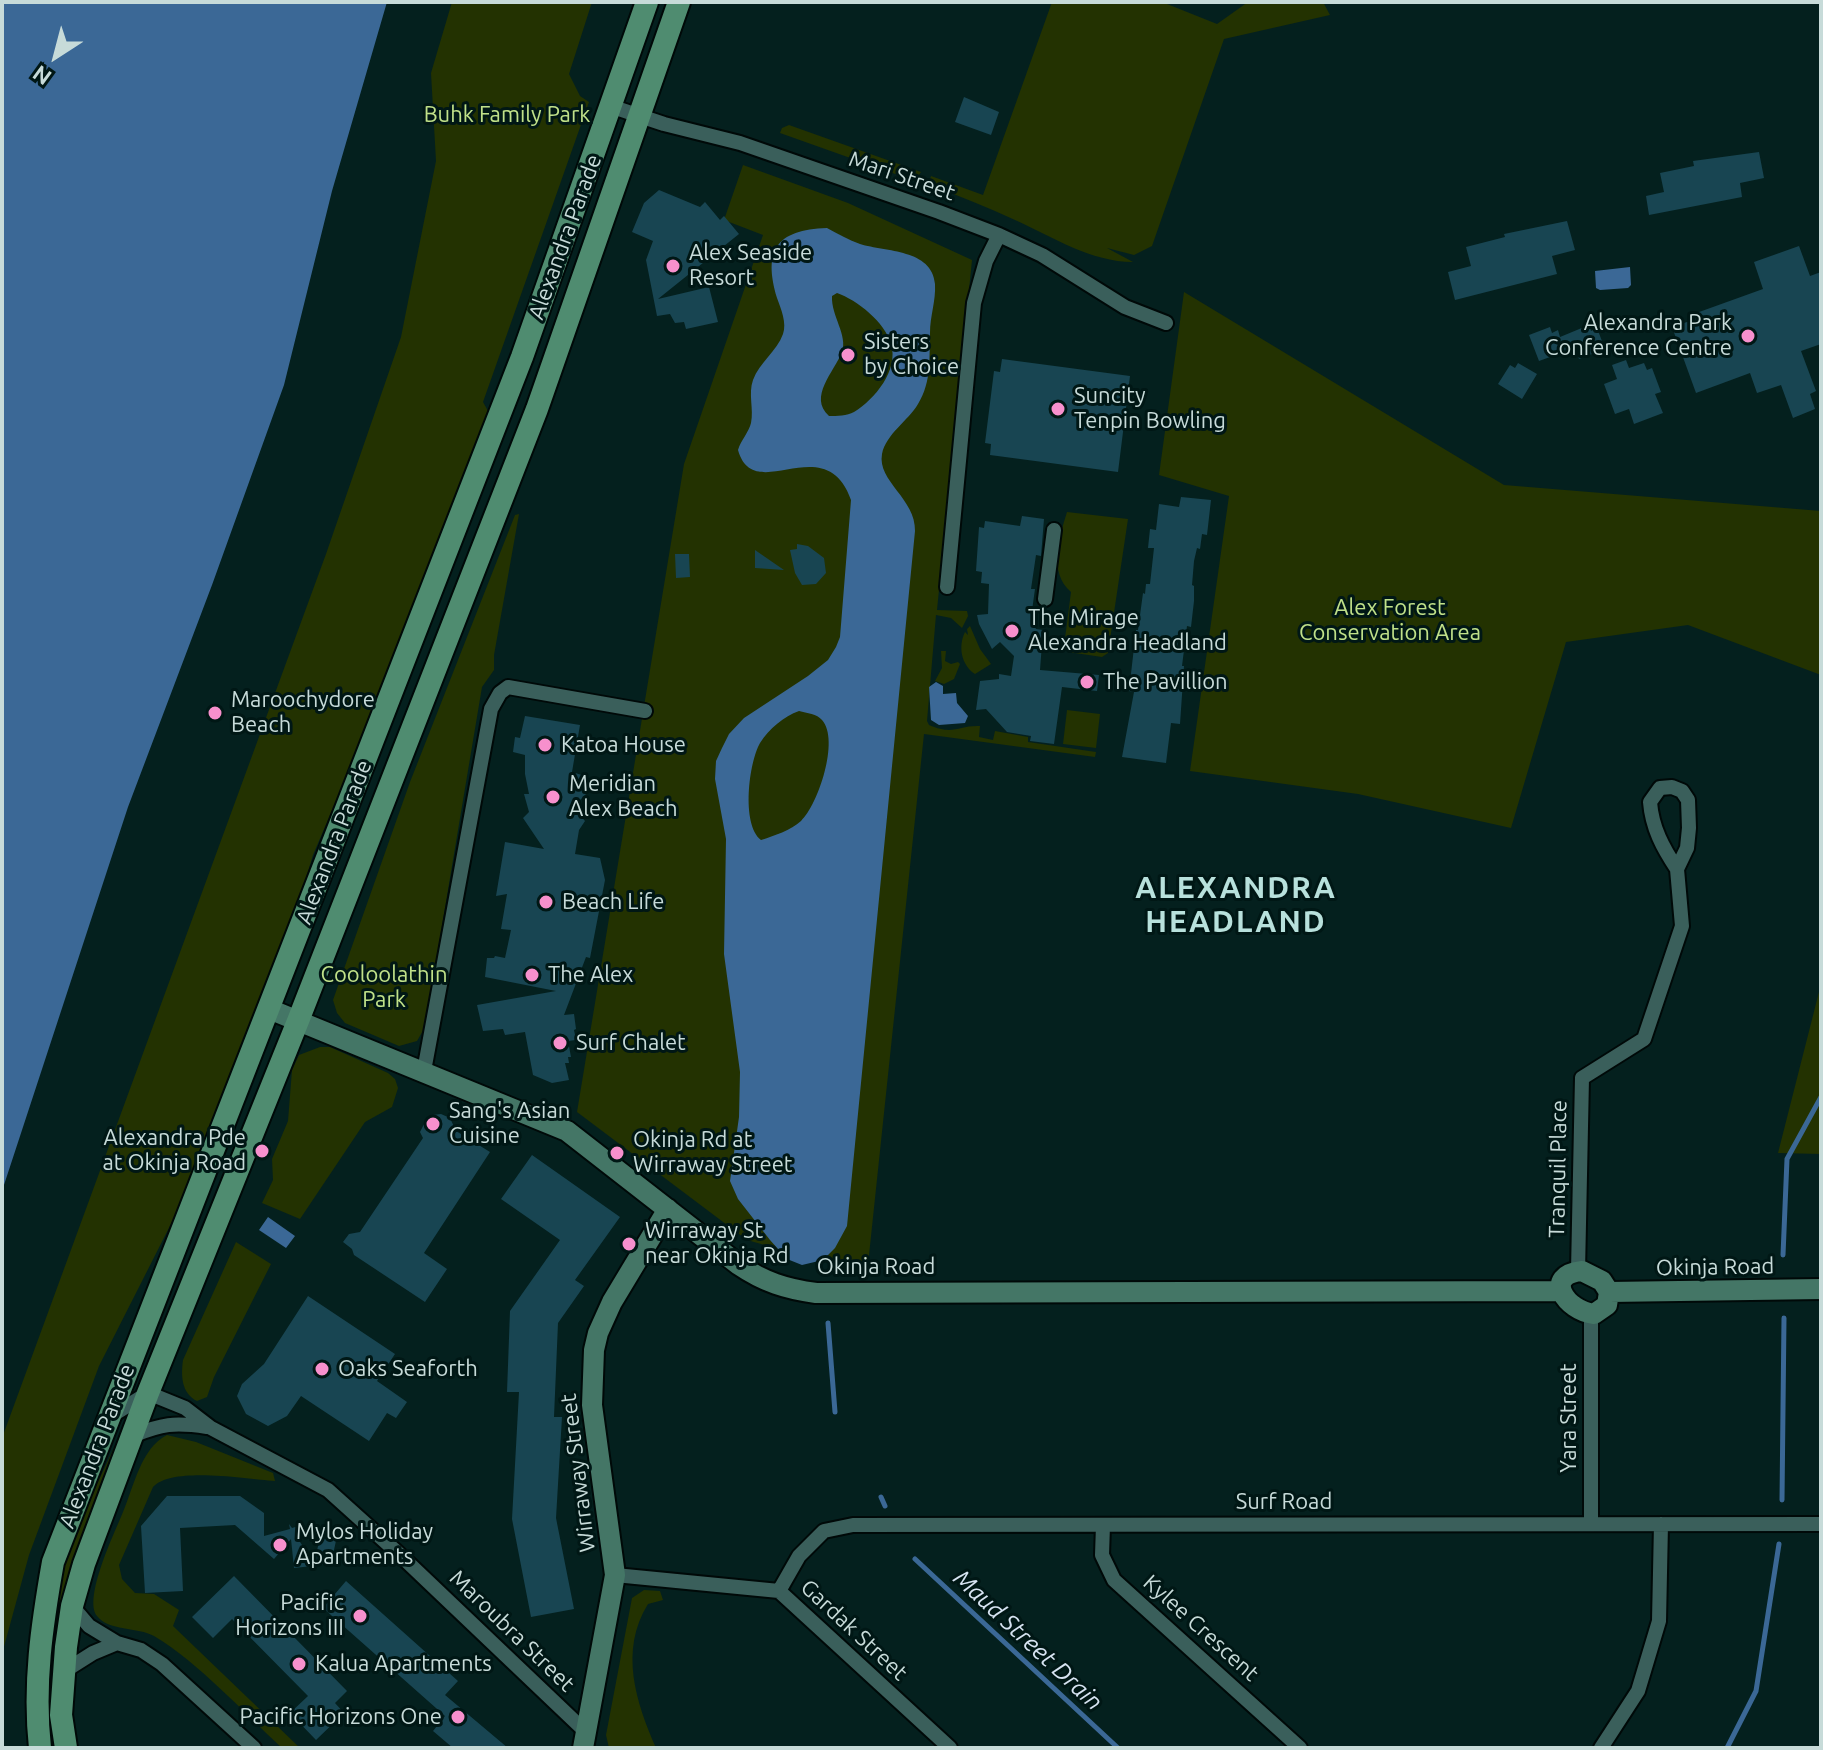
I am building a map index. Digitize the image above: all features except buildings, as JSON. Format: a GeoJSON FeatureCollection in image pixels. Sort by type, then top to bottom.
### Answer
{"type":"FeatureCollection","features":[{"type":"Feature","properties":{"kind":"main road","name":"Alexandra Parade"},"geometry":{"type":"LineString","coordinates":[[40,1748],[37,1725],[39,1638],[53,1562],[522,357],[647,2]]}},
{"type":"Feature","properties":{"kind":"main road","name":"Alexandra Parade"},"geometry":{"type":"LineString","coordinates":[[66,1748],[61,1715],[63,1672],[72,1606],[84,1564],[148,1393],[298,1021],[537,409],[679,2]]}},
{"type":"Feature","properties":{"kind":"street","name":"Mari Street"},"geometry":{"type":"LineString","coordinates":[[610,106],[740,143],[999,235],[1042,255],[1125,307],[1166,323]]}},
{"type":"Feature","properties":{"kind":"street"},"geometry":{"type":"LineString","coordinates":[[947,587],[974,303],[986,261],[999,235]]}},
{"type":"Feature","properties":{"kind":"street"},"geometry":{"type":"LineString","coordinates":[[1045,599],[1054,530]]}},
{"type":"Feature","properties":{"kind":"street"},"geometry":{"type":"LineString","coordinates":[[424,1071],[491,709],[500,693],[508,687],[645,711]]}},
{"type":"Feature","properties":{"kind":"street","name":"Tranquil Place"},"geometry":{"type":"LineString","coordinates":[[1578,1271],[1582,1078],[1644,1039],[1682,926],[1677,869],[1665,852],[1651,817],[1650,802],[1660,788],[1672,787],[1682,791],[1688,800],[1687,848],[1677,869]]}},
{"type":"Feature","properties":{"kind":"street","name":"Okinja Road"},"geometry":{"type":"LineString","coordinates":[[269,1009],[567,1131],[760,1279],[788,1289],[816,1293],[1560,1291]]}},
{"type":"Feature","properties":{"kind":"street","name":"Wirraway Street"},"geometry":{"type":"LineString","coordinates":[[585,1740],[615,1575],[592,1405],[594,1350],[612,1302],[668,1209]]}},
{"type":"Feature","properties":{"kind":"street"},"geometry":{"type":"LineString","coordinates":[[1578,1271],[1602,1281],[1609,1292],[1607,1305],[1591,1313],[1582,1311],[1566,1301],[1560,1291],[1565,1279],[1578,1271]]}},
{"type":"Feature","properties":{"kind":"street","name":"Okinja Road"},"geometry":{"type":"LineString","coordinates":[[1609,1292],[1821,1289]]}},
{"type":"Feature","properties":{"kind":"street","name":"Yara Street"},"geometry":{"type":"LineString","coordinates":[[1591,1313],[1591,1523]]}},
{"type":"Feature","properties":{"kind":"street"},"geometry":{"type":"LineString","coordinates":[[107,1418],[148,1393]]}},
{"type":"Feature","properties":{"kind":"street","name":"Maroubra Street"},"geometry":{"type":"LineString","coordinates":[[148,1393],[185,1408],[211,1428],[328,1490],[399,1554],[585,1740]]}},
{"type":"Feature","properties":{"kind":"street","name":"Maroubra Street"},"geometry":{"type":"LineString","coordinates":[[132,1436],[179,1423],[211,1428]]}},
{"type":"Feature","properties":{"kind":"street"},"geometry":{"type":"LineString","coordinates":[[1601,1748],[1638,1691],[1659,1621],[1661,1524]]}},
{"type":"Feature","properties":{"kind":"street","name":"Surf Road"},"geometry":{"type":"LineString","coordinates":[[779,1591],[799,1556],[824,1531],[853,1525],[1821,1524]]}},
{"type":"Feature","properties":{"kind":"street","name":"Kylee Crescent"},"geometry":{"type":"LineString","coordinates":[[1103,1525],[1102,1555],[1114,1580],[1300,1748]]}},
{"type":"Feature","properties":{"kind":"street","name":"Gardak Street"},"geometry":{"type":"LineString","coordinates":[[615,1575],[779,1591],[950,1748]]}},
{"type":"Feature","properties":{"kind":"street"},"geometry":{"type":"LineString","coordinates":[[72,1606],[89,1626],[117,1643],[141,1650],[162,1664],[254,1748]]}},
{"type":"Feature","properties":{"kind":"street"},"geometry":{"type":"LineString","coordinates":[[63,1672],[93,1653],[117,1643]]}},
{"type":"Feature","properties":{"kind":"green space","name":"Buhk Family Park"},"geometry":{"type":"Polygon","coordinates":[[[452,2],[592,2],[569,74],[580,96],[589,102],[483,402],[488,411],[475,448],[378,702],[313,855],[290,930],[232,1083],[178,1210],[99,1366],[29,1555],[2,1654],[2,1438],[326,554],[401,337],[436,161],[431,73],[452,2]]]}},
{"type":"Feature","properties":{"kind":"green space"},"geometry":{"type":"Polygon","coordinates":[[[1052,2],[1162,2],[1217,24],[1248,2],[1323,2],[1330,15],[1224,39],[1152,246],[1134,255],[1107,248],[1133,262],[1087,253],[928,185],[931,176],[983,195],[1052,2]]]}},
{"type":"Feature","properties":{"kind":"green space"},"geometry":{"type":"Polygon","coordinates":[[[789,125],[921,172],[915,181],[780,133],[782,128],[789,125]]]}},
{"type":"Feature","properties":{"kind":"green space"},"geometry":{"type":"Polygon","coordinates":[[[743,165],[848,203],[972,260],[937,610],[967,611],[968,616],[962,628],[951,618],[936,615],[927,721],[929,725],[944,730],[980,726],[979,737],[993,740],[995,731],[1028,737],[1028,742],[1096,752],[1095,757],[924,734],[867,1274],[747,1240],[577,1112],[684,464],[763,235],[724,220],[743,165]]]}},
{"type":"Feature","properties":{"kind":"green space","name":"Alex Forest Conservation Area"},"geometry":{"type":"Polygon","coordinates":[[[1184,292],[1504,485],[1821,511],[1821,675],[1688,625],[1566,642],[1511,828],[1358,794],[1190,771],[1229,496],[1159,475],[1184,292]]]}},
{"type":"Feature","properties":{"kind":"green space"},"geometry":{"type":"Polygon","coordinates":[[[1067,512],[1128,519],[1108,653],[1102,657],[1068,652],[1064,646],[1071,592],[1060,575],[1057,554],[1067,512]]]}},
{"type":"Feature","properties":{"kind":"green space","name":"Cooloolathin Park"},"geometry":{"type":"Polygon","coordinates":[[[519,514],[494,670],[482,687],[425,1027],[417,1041],[399,1046],[345,1023],[337,1013],[333,1000],[410,782],[515,515],[519,514]]]}},
{"type":"Feature","properties":{"kind":"green space"},"geometry":{"type":"Polygon","coordinates":[[[970,626],[991,664],[975,674],[967,666],[961,649],[963,637],[965,632],[968,635],[970,626]]]}},
{"type":"Feature","properties":{"kind":"green space"},"geometry":{"type":"Polygon","coordinates":[[[941,651],[946,651],[945,661],[960,664],[954,679],[944,684],[935,681],[942,668],[941,651]]]}},
{"type":"Feature","properties":{"kind":"green space"},"geometry":{"type":"Polygon","coordinates":[[[1067,710],[1100,714],[1096,748],[1063,744],[1067,710]]]}},
{"type":"Feature","properties":{"kind":"green space"},"geometry":{"type":"Polygon","coordinates":[[[1821,984],[1821,1154],[1778,1153],[1821,984]]]}},
{"type":"Feature","properties":{"kind":"green space"},"geometry":{"type":"Polygon","coordinates":[[[320,1047],[330,1047],[388,1073],[395,1079],[398,1088],[392,1107],[365,1122],[300,1219],[262,1203],[273,1180],[272,1159],[288,1121],[292,1070],[299,1055],[320,1047]]]}},
{"type":"Feature","properties":{"kind":"green space"},"geometry":{"type":"Polygon","coordinates":[[[236,1242],[271,1264],[207,1397],[197,1401],[185,1388],[183,1360],[236,1242]]]}},
{"type":"Feature","properties":{"kind":"green space"},"geometry":{"type":"Polygon","coordinates":[[[123,1425],[125,1427],[54,1675],[47,1674],[55,1599],[66,1555],[123,1425]]]}},
{"type":"Feature","properties":{"kind":"green space"},"geometry":{"type":"Polygon","coordinates":[[[167,1435],[196,1442],[273,1473],[275,1481],[192,1475],[163,1481],[153,1487],[119,1565],[122,1579],[135,1593],[154,1594],[179,1610],[173,1626],[300,1748],[282,1748],[171,1647],[154,1636],[116,1627],[97,1616],[94,1595],[108,1549],[139,1469],[151,1449],[167,1435]]]}},
{"type":"Feature","properties":{"kind":"green space"},"geometry":{"type":"Polygon","coordinates":[[[644,1590],[660,1591],[663,1600],[648,1604],[634,1640],[633,1658],[637,1695],[656,1748],[609,1748],[606,1735],[632,1598],[644,1590]]]}},
{"type":"Feature","properties":{"kind":"water"},"geometry":{"type":"Polygon","coordinates":[[[2,2],[387,2],[332,191],[284,385],[128,807],[2,1191],[2,2]]]}},
{"type":"Feature","properties":{"kind":"water"},"geometry":{"type":"Polygon","coordinates":[[[827,228],[860,244],[917,258],[932,273],[935,290],[926,387],[914,410],[888,440],[882,454],[885,473],[910,509],[915,531],[847,1226],[835,1248],[823,1260],[802,1265],[787,1259],[770,1240],[738,1199],[730,1181],[739,1117],[740,1072],[724,954],[726,839],[715,779],[716,761],[729,734],[744,718],[828,660],[840,637],[851,500],[839,479],[825,469],[808,467],[759,472],[746,466],[738,450],[751,423],[753,380],[784,330],[773,281],[773,255],[785,238],[827,228]],[[837,293],[832,296],[832,303],[843,346],[822,393],[823,409],[829,416],[851,413],[870,400],[888,374],[893,354],[888,336],[877,320],[861,306],[837,293]],[[799,711],[772,728],[756,752],[750,778],[749,807],[755,832],[761,840],[801,821],[814,801],[825,772],[829,742],[827,729],[820,718],[799,711]]]}},
{"type":"Feature","properties":{"kind":"water"},"geometry":{"type":"Polygon","coordinates":[[[1630,267],[1631,285],[1628,288],[1596,288],[1595,271],[1630,267]]]}},
{"type":"Feature","properties":{"kind":"water"},"geometry":{"type":"Polygon","coordinates":[[[936,682],[943,686],[943,694],[956,693],[957,703],[968,716],[965,723],[939,725],[931,720],[929,687],[936,682]]]}},
{"type":"Feature","properties":{"kind":"water"},"geometry":{"type":"Polygon","coordinates":[[[268,1217],[295,1236],[286,1248],[259,1230],[268,1217]]]}},
{"type":"Feature","properties":{"kind":"waterway"},"geometry":{"type":"LineString","coordinates":[[1783,1255],[1787,1159],[1821,1097]]}},
{"type":"Feature","properties":{"kind":"waterway"},"geometry":{"type":"LineString","coordinates":[[1782,1500],[1784,1318]]}},
{"type":"Feature","properties":{"kind":"waterway","name":"Maud Street Drain"},"geometry":{"type":"LineString","coordinates":[[828,1323],[835,1412]]}},
{"type":"Feature","properties":{"kind":"waterway"},"geometry":{"type":"LineString","coordinates":[[881,1497],[885,1506]]}},
{"type":"Feature","properties":{"kind":"waterway"},"geometry":{"type":"LineString","coordinates":[[1727,1748],[1756,1691],[1779,1544]]}},
{"type":"Feature","properties":{"kind":"waterway","name":"Maud Street Drain"},"geometry":{"type":"LineString","coordinates":[[915,1559],[1118,1748]]}},
{"type":"Feature","properties":{"kind":"place","name":"Alex Seaside Resort"},"geometry":{"type":"Point","coordinates":[673,266]}},
{"type":"Feature","properties":{"kind":"place","name":"Alexandra Park Conference Centre"},"geometry":{"type":"Point","coordinates":[1748,336]}},
{"type":"Feature","properties":{"kind":"place","name":"Sisters by Choice"},"geometry":{"type":"Point","coordinates":[848,355]}},
{"type":"Feature","properties":{"kind":"place","name":"Suncity Tenpin Bowling"},"geometry":{"type":"Point","coordinates":[1058,409]}},
{"type":"Feature","properties":{"kind":"place","name":"The Mirage Alexandra Headland"},"geometry":{"type":"Point","coordinates":[1012,631]}},
{"type":"Feature","properties":{"kind":"place","name":"The Pavillion"},"geometry":{"type":"Point","coordinates":[1087,682]}},
{"type":"Feature","properties":{"kind":"place","name":"Maroochydore Beach"},"geometry":{"type":"Point","coordinates":[215,713]}},
{"type":"Feature","properties":{"kind":"place","name":"Katoa House"},"geometry":{"type":"Point","coordinates":[545,745]}},
{"type":"Feature","properties":{"kind":"place","name":"Meridian Alex Beach"},"geometry":{"type":"Point","coordinates":[553,797]}},
{"type":"Feature","properties":{"kind":"place","name":"Beach Life"},"geometry":{"type":"Point","coordinates":[546,902]}},
{"type":"Feature","properties":{"kind":"place","name":"The Alex"},"geometry":{"type":"Point","coordinates":[532,975]}},
{"type":"Feature","properties":{"kind":"place","name":"Surf Chalet"},"geometry":{"type":"Point","coordinates":[560,1043]}},
{"type":"Feature","properties":{"kind":"place","name":"Sang's Asian Cuisine"},"geometry":{"type":"Point","coordinates":[433,1124]}},
{"type":"Feature","properties":{"kind":"place","name":"Alexandra Pde at Okinja Road"},"geometry":{"type":"Point","coordinates":[262,1151]}},
{"type":"Feature","properties":{"kind":"place","name":"Okinja Rd at Wirraway Street"},"geometry":{"type":"Point","coordinates":[617,1153]}},
{"type":"Feature","properties":{"kind":"place","name":"Wirraway St near Okinja Rd"},"geometry":{"type":"Point","coordinates":[629,1244]}},
{"type":"Feature","properties":{"kind":"place","name":"Oaks Seaforth"},"geometry":{"type":"Point","coordinates":[322,1369]}},
{"type":"Feature","properties":{"kind":"place","name":"Mylos Holiday Apartments"},"geometry":{"type":"Point","coordinates":[280,1545]}},
{"type":"Feature","properties":{"kind":"place","name":"Pacific Horizons III"},"geometry":{"type":"Point","coordinates":[360,1616]}},
{"type":"Feature","properties":{"kind":"place","name":"Kalua Apartments"},"geometry":{"type":"Point","coordinates":[299,1664]}},
{"type":"Feature","properties":{"kind":"place","name":"Pacific Horizons One"},"geometry":{"type":"Point","coordinates":[458,1717]}},
{"type":"Feature","properties":{"kind":"district","name":"ALEXANDRA HEADLAND"},"geometry":{"type":"Point","coordinates":[1236,905]}}]}
